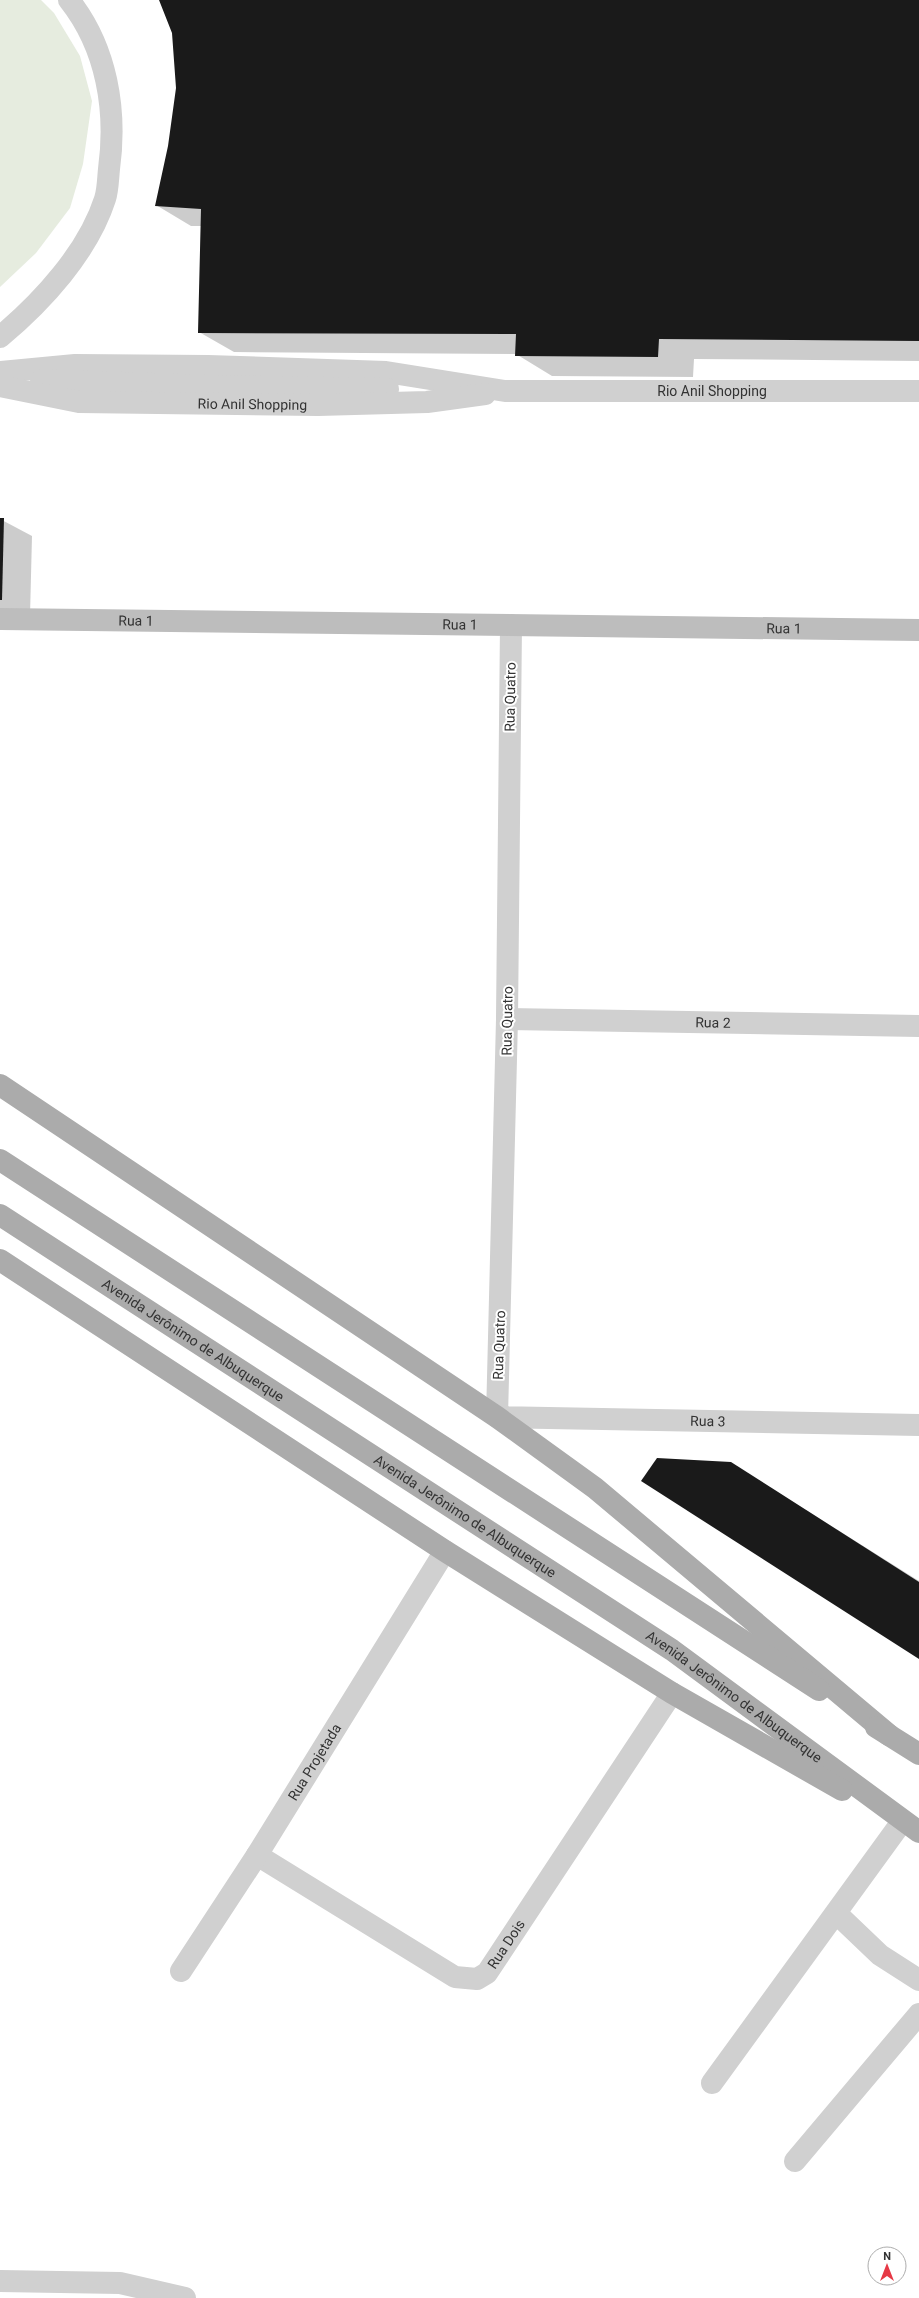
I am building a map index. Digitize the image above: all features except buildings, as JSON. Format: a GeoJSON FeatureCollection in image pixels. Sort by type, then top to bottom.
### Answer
{"type":"FeatureCollection","features":[{"type":"Feature","properties":{"kind":"main road","name":"Rua 1"},"geometry":{"type":"LineString","coordinates":[[0,619],[919,630]]}},
{"type":"Feature","properties":{"kind":"main road"},"geometry":{"type":"LineString","coordinates":[[0,1086],[497,1417],[595,1488],[889,1735]]}},
{"type":"Feature","properties":{"kind":"main road"},"geometry":{"type":"LineString","coordinates":[[0,1099],[58,1126]]}},
{"type":"Feature","properties":{"kind":"main road"},"geometry":{"type":"LineString","coordinates":[[0,1160],[919,1754]]}},
{"type":"Feature","properties":{"kind":"main road","name":"Avenida Jerônimo de Albuquerque"},"geometry":{"type":"LineString","coordinates":[[0,1215],[672,1650],[913,1830]]}},
{"type":"Feature","properties":{"kind":"main road"},"geometry":{"type":"LineString","coordinates":[[0,1260],[444,1551],[672,1693],[913,1830]]}},
{"type":"Feature","properties":{"kind":"street"},"geometry":{"type":"LineString","coordinates":[[0,337],[58,281],[85,241],[105,198],[112,148],[112,101],[101,56],[70,0]]}},
{"type":"Feature","properties":{"kind":"street","name":"Rio Anil Shopping"},"geometry":{"type":"LineString","coordinates":[[0,372],[75,365],[208,366],[378,371],[505,391]]}},
{"type":"Feature","properties":{"kind":"street","name":"Rio Anil Shopping"},"geometry":{"type":"LineString","coordinates":[[0,378],[199,386],[505,391],[919,392]]}},
{"type":"Feature","properties":{"kind":"street","name":"Rio Anil Shopping"},"geometry":{"type":"LineString","coordinates":[[0,386],[79,402],[287,405],[427,402],[505,391]]}},
{"type":"Feature","properties":{"kind":"street","name":"Rua Quatro"},"geometry":{"type":"LineString","coordinates":[[497,1417],[507,1019],[511,625]]}},
{"type":"Feature","properties":{"kind":"street","name":"Rua 2"},"geometry":{"type":"LineString","coordinates":[[507,1019],[919,1026]]}},
{"type":"Feature","properties":{"kind":"street","name":"Rua 3"},"geometry":{"type":"LineString","coordinates":[[497,1417],[919,1425]]}},
{"type":"Feature","properties":{"kind":"street","name":"Rua Projetada"},"geometry":{"type":"LineString","coordinates":[[181,1971],[257,1855],[444,1551]]}},
{"type":"Feature","properties":{"kind":"street","name":"Rua Dois"},"geometry":{"type":"LineString","coordinates":[[257,1855],[455,1977],[477,1979],[487,1972],[672,1693]]}},
{"type":"Feature","properties":{"kind":"street"},"geometry":{"type":"LineString","coordinates":[[712,2083],[836,1913],[913,1830]]}},
{"type":"Feature","properties":{"kind":"street"},"geometry":{"type":"LineString","coordinates":[[836,1913],[880,1955],[919,1980]]}},
{"type":"Feature","properties":{"kind":"street"},"geometry":{"type":"LineString","coordinates":[[795,2161],[919,2014]]}},
{"type":"Feature","properties":{"kind":"street"},"geometry":{"type":"LineString","coordinates":[[0,2281],[120,2283],[185,2298]]}},
{"type":"Feature","properties":{"kind":"shaded area"},"geometry":{"type":"Polygon","coordinates":[[[0,0],[41,0],[54,13],[80,56],[92,101],[83,164],[70,208],[36,253],[0,287],[0,0]]]}}]}
